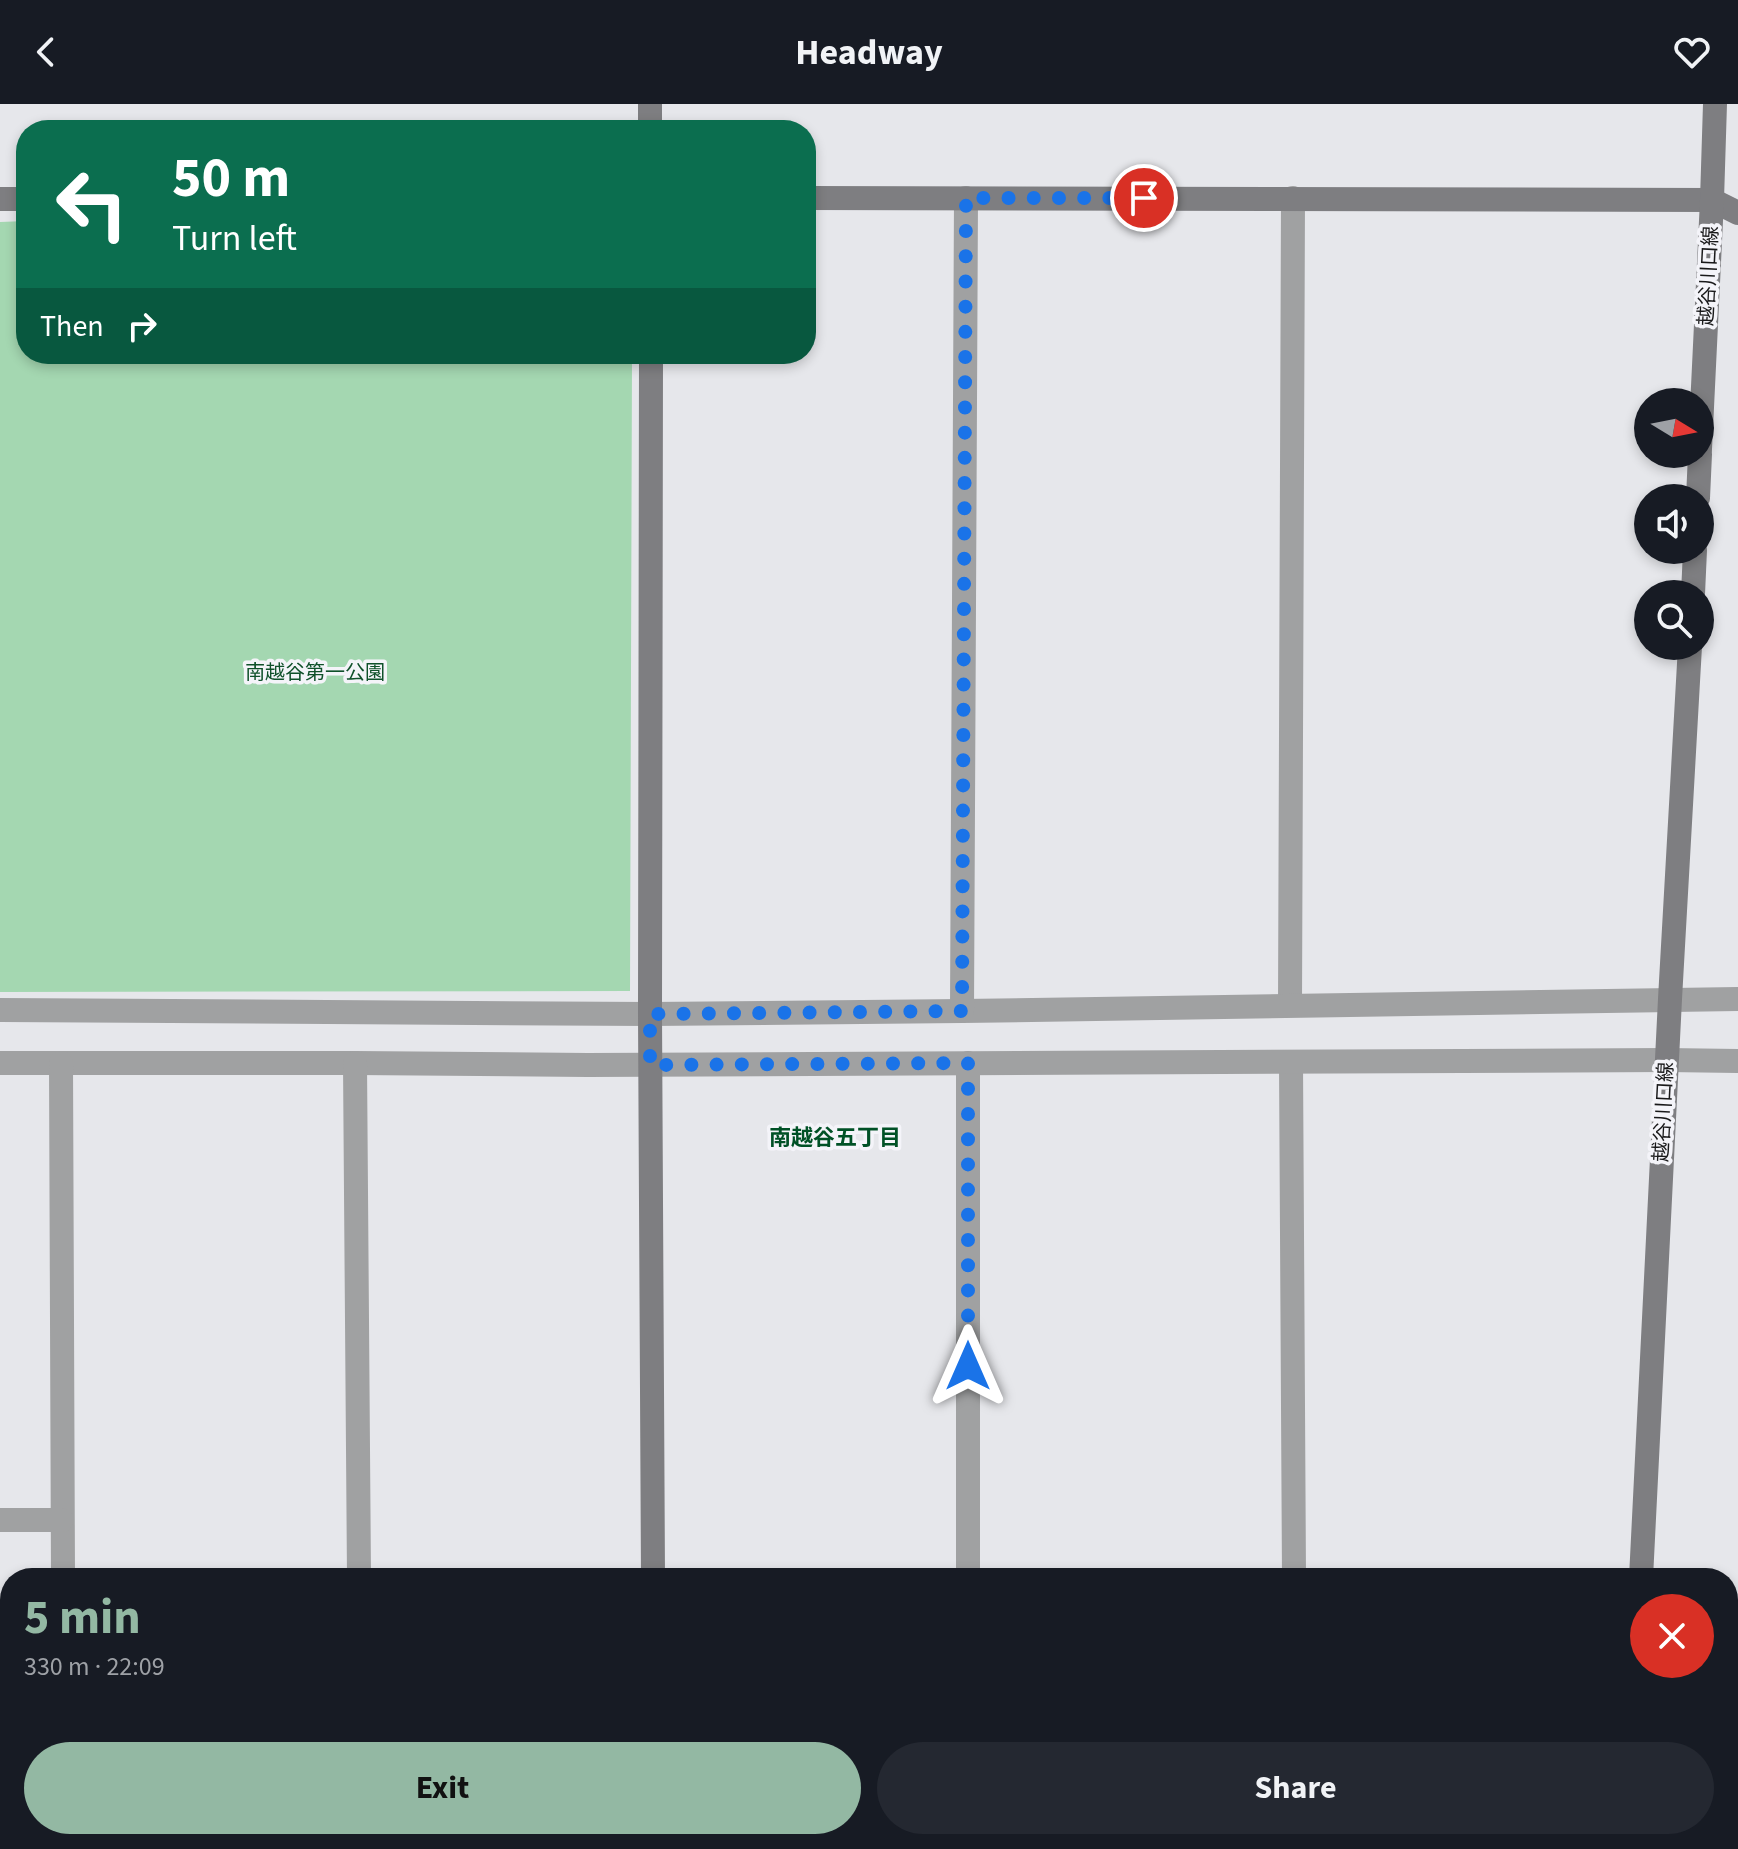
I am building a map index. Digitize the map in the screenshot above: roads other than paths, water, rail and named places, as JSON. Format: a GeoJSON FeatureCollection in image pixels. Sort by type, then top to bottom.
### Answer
{"type":"FeatureCollection","features":[{"type":"Feature","properties":{"kind":"street","name":"越谷川口線"},"geometry":{"type":"LineString","coordinates":[[1703,388],[1715,104]]}},
{"type":"Feature","properties":{"kind":"street"},"geometry":{"type":"LineString","coordinates":[[816,198],[1712,200],[1738,213]]}},
{"type":"Feature","properties":{"kind":"street"},"geometry":{"type":"LineString","coordinates":[[962,1011],[966,198]]}},
{"type":"Feature","properties":{"kind":"street"},"geometry":{"type":"LineString","coordinates":[[1290,1005],[1293,198]]}},
{"type":"Feature","properties":{"kind":"street"},"geometry":{"type":"LineString","coordinates":[[651,364],[653,1568]]}},
{"type":"Feature","properties":{"kind":"street","name":"越谷川口線"},"geometry":{"type":"LineString","coordinates":[[1642,1568],[1689,660]]}},
{"type":"Feature","properties":{"kind":"street"},"geometry":{"type":"LineString","coordinates":[[0,1010],[650,1014],[1738,999]]}},
{"type":"Feature","properties":{"kind":"street"},"geometry":{"type":"LineString","coordinates":[[0,1063],[650,1065],[1738,1061]]}},
{"type":"Feature","properties":{"kind":"street"},"geometry":{"type":"LineString","coordinates":[[1291,1062],[1294,1568]]}},
{"type":"Feature","properties":{"kind":"street"},"geometry":{"type":"LineString","coordinates":[[61,1063],[63,1568]]}},
{"type":"Feature","properties":{"kind":"street"},"geometry":{"type":"LineString","coordinates":[[355,1063],[359,1568]]}},
{"type":"Feature","properties":{"kind":"street"},"geometry":{"type":"LineString","coordinates":[[968,1063],[968,1568]]}},
{"type":"Feature","properties":{"kind":"street"},"geometry":{"type":"LineString","coordinates":[[0,1520],[62,1520]]}},
{"type":"Feature","properties":{"kind":"district","name":"南越谷五丁目"},"geometry":{"type":"Point","coordinates":[835,1138]}},
{"type":"Feature","properties":{"kind":"park label","name":"南越谷第一公園"},"geometry":{"type":"Point","coordinates":[315,673]}}]}
